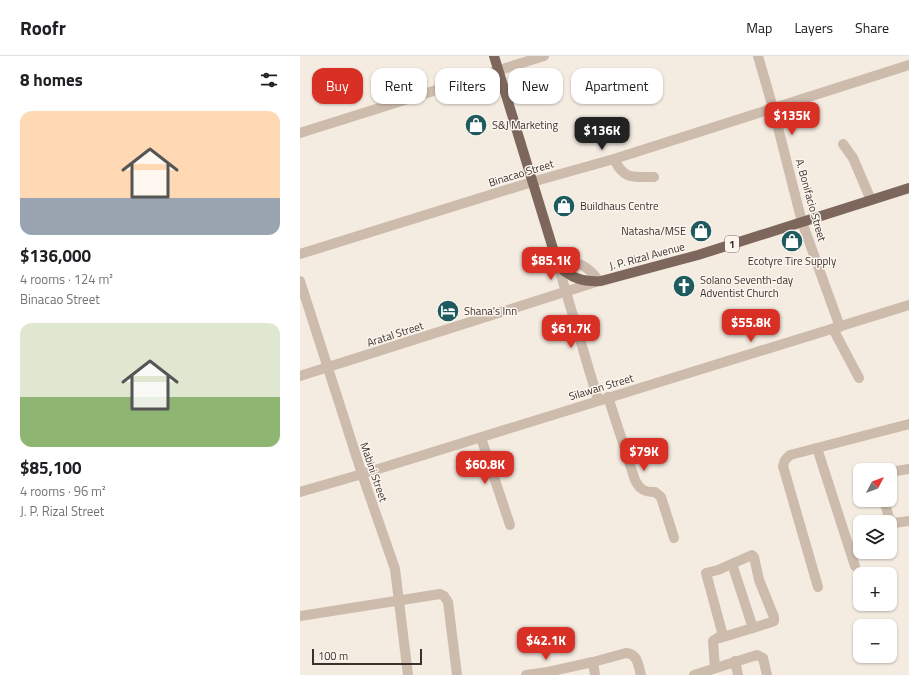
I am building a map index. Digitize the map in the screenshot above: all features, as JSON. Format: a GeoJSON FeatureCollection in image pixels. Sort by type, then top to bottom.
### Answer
{"type":"FeatureCollection","features":[{"type":"Feature","properties":{"kind":"main road"},"geometry":{"type":"LineString","coordinates":[[494,56],[497,68]]}},
{"type":"Feature","properties":{"kind":"main road"},"geometry":{"type":"LineString","coordinates":[[500,77],[557,262]]}},
{"type":"Feature","properties":{"kind":"main road","name":"J. P. Rizal Avenue"},"geometry":{"type":"LineString","coordinates":[[557,262],[570,276],[578,280],[592,282],[600,281],[698,255],[909,188]]}},
{"type":"Feature","properties":{"kind":"street"},"geometry":{"type":"LineString","coordinates":[[500,69],[544,56]]}},
{"type":"Feature","properties":{"kind":"street","name":"A. Bonifacio Street"},"geometry":{"type":"LineString","coordinates":[[758,56],[774,108],[802,222],[836,328],[859,378]]}},
{"type":"Feature","properties":{"kind":"street","name":"Binacao Street"},"geometry":{"type":"LineString","coordinates":[[300,254],[532,182],[614,159],[909,65]]}},
{"type":"Feature","properties":{"kind":"street"},"geometry":{"type":"LineString","coordinates":[[300,133],[435,90]]}},
{"type":"Feature","properties":{"kind":"street"},"geometry":{"type":"LineString","coordinates":[[843,144],[853,158],[871,200]]}},
{"type":"Feature","properties":{"kind":"street"},"geometry":{"type":"LineString","coordinates":[[614,159],[621,171],[626,175],[654,177]]}},
{"type":"Feature","properties":{"kind":"street"},"geometry":{"type":"LineString","coordinates":[[600,281],[589,269],[584,266],[572,261],[557,262],[565,292],[603,399],[635,480],[638,486],[644,491],[655,492],[661,498],[674,538]]}},
{"type":"Feature","properties":{"kind":"street","name":"Mabini Street"},"geometry":{"type":"LineString","coordinates":[[300,281],[362,474],[395,569],[408,675]]}},
{"type":"Feature","properties":{"kind":"street","name":"Aratal Street"},"geometry":{"type":"LineString","coordinates":[[300,376],[600,281]]}},
{"type":"Feature","properties":{"kind":"street","name":"Silawan Street"},"geometry":{"type":"LineString","coordinates":[[300,492],[481,438],[909,305]]}},
{"type":"Feature","properties":{"kind":"street"},"geometry":{"type":"LineString","coordinates":[[818,587],[783,466],[785,460],[790,455],[909,424]]}},
{"type":"Feature","properties":{"kind":"street"},"geometry":{"type":"LineString","coordinates":[[481,438],[510,525]]}},
{"type":"Feature","properties":{"kind":"street"},"geometry":{"type":"LineString","coordinates":[[817,448],[855,566]]}},
{"type":"Feature","properties":{"kind":"street"},"geometry":{"type":"LineString","coordinates":[[897,471],[909,469]]}},
{"type":"Feature","properties":{"kind":"street"},"geometry":{"type":"LineString","coordinates":[[886,507],[889,518],[894,523],[909,521]]}},
{"type":"Feature","properties":{"kind":"street"},"geometry":{"type":"LineString","coordinates":[[715,668],[713,641],[716,638],[720,638],[774,621],[774,617],[759,580],[754,557],[752,556],[706,573],[722,632],[722,636],[720,638]]}},
{"type":"Feature","properties":{"kind":"street"},"geometry":{"type":"LineString","coordinates":[[732,564],[753,628]]}},
{"type":"Feature","properties":{"kind":"street"},"geometry":{"type":"LineString","coordinates":[[300,616],[440,594],[447,599],[457,675]]}},
{"type":"Feature","properties":{"kind":"street"},"geometry":{"type":"LineString","coordinates":[[526,675],[549,673],[626,653],[631,654],[636,658],[641,675]]}},
{"type":"Feature","properties":{"kind":"street"},"geometry":{"type":"LineString","coordinates":[[694,675],[754,655],[763,658],[767,675]]}},
{"type":"Feature","properties":{"kind":"street"},"geometry":{"type":"LineString","coordinates":[[735,661],[738,675]]}},
{"type":"Feature","properties":{"kind":"street"},"geometry":{"type":"LineString","coordinates":[[593,662],[595,675]]}},
{"type":"Feature","properties":{"kind":"place","name":"S&J Marketing"},"geometry":{"type":"Point","coordinates":[476,125]}},
{"type":"Feature","properties":{"kind":"place","name":"Buildhaus Centre"},"geometry":{"type":"Point","coordinates":[564,206]}},
{"type":"Feature","properties":{"kind":"place","name":"Natasha/MSE"},"geometry":{"type":"Point","coordinates":[701,231]}},
{"type":"Feature","properties":{"kind":"place","name":"Ecotyre Tire Supply"},"geometry":{"type":"Point","coordinates":[792,241]}},
{"type":"Feature","properties":{"kind":"place","name":"Solano Seventh-day Adventist Church"},"geometry":{"type":"Point","coordinates":[684,286]}},
{"type":"Feature","properties":{"kind":"place","name":"Shana's Inn"},"geometry":{"type":"Point","coordinates":[448,311]}}]}
